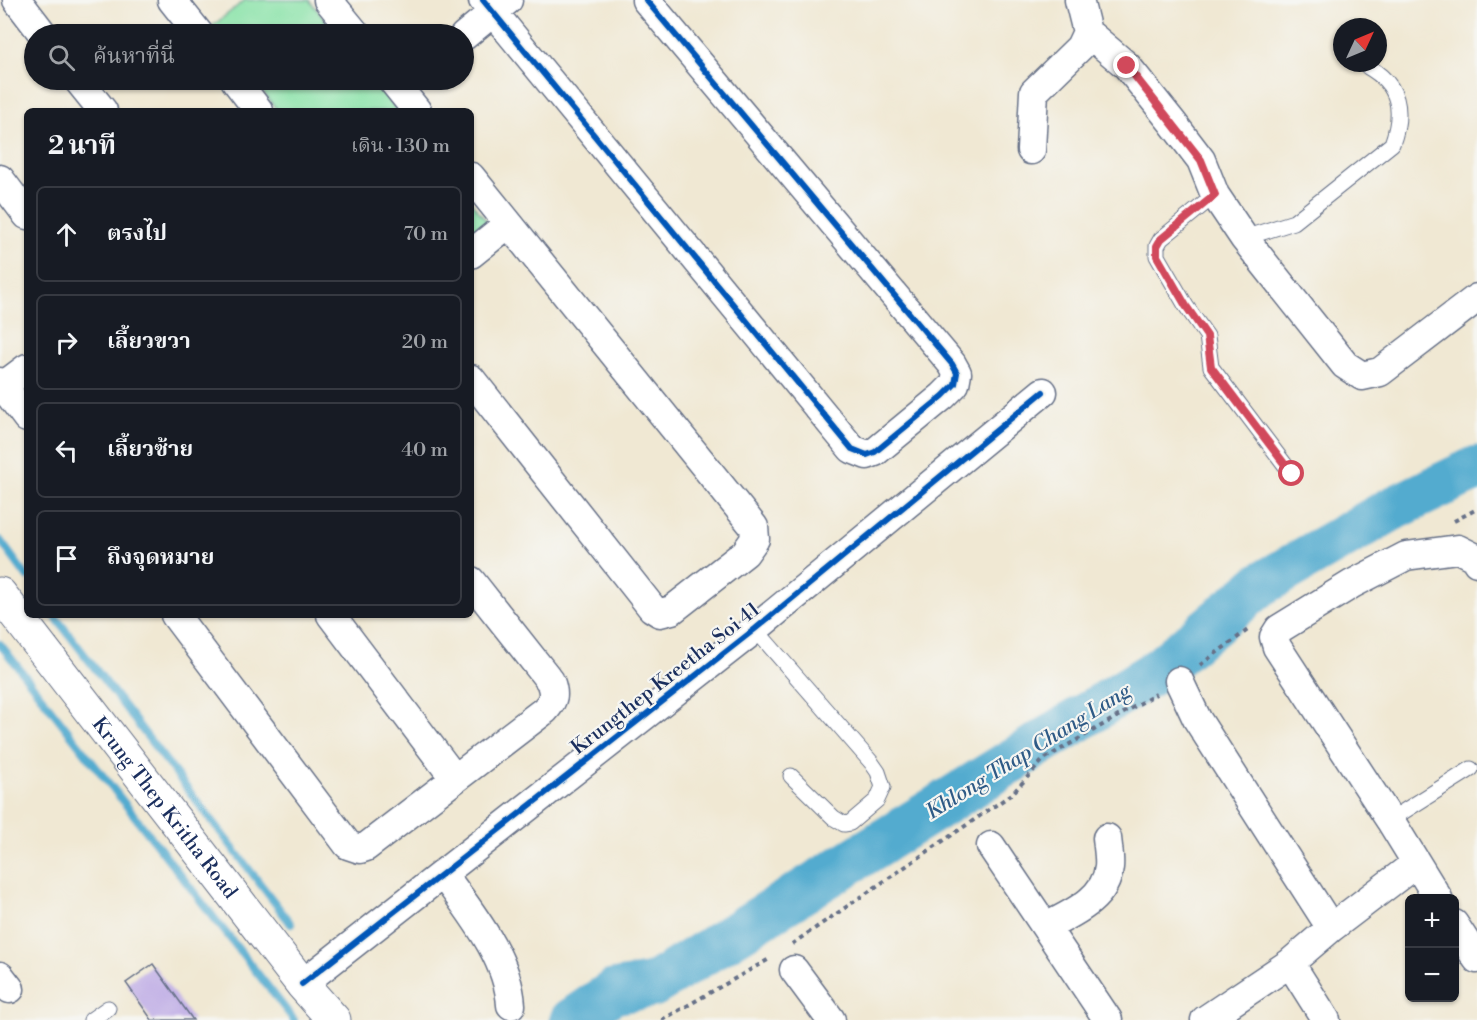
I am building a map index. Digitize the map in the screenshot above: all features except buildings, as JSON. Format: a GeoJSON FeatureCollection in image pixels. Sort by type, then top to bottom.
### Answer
{"type":"FeatureCollection","features":[{"type":"Feature","properties":{"kind":"main road","name":"Krung Thep Kritha Road"},"geometry":{"type":"LineString","coordinates":[[0,594],[302,984],[334,1020]]}},
{"type":"Feature","properties":{"kind":"street"},"geometry":{"type":"LineString","coordinates":[[17,0],[36,24]]}},
{"type":"Feature","properties":{"kind":"street"},"geometry":{"type":"LineString","coordinates":[[172,0],[191,24]]}},
{"type":"Feature","properties":{"kind":"street"},"geometry":{"type":"LineString","coordinates":[[328,0],[348,24]]}},
{"type":"Feature","properties":{"kind":"street"},"geometry":{"type":"LineString","coordinates":[[474,26],[495,4],[852,449],[867,455],[875,452],[943,396],[955,384],[957,373],[952,364],[646,0]]}},
{"type":"Feature","properties":{"kind":"street"},"geometry":{"type":"LineString","coordinates":[[1079,0],[1088,32],[1127,66],[1172,122],[1201,160],[1215,195],[1244,238],[1344,365],[1362,376],[1380,372],[1477,298]]}},
{"type":"Feature","properties":{"kind":"street"},"geometry":{"type":"LineString","coordinates":[[1031,150],[1034,92],[1080,47],[1088,32]]}},
{"type":"Feature","properties":{"kind":"street"},"geometry":{"type":"LineString","coordinates":[[86,90],[101,108]]}},
{"type":"Feature","properties":{"kind":"street"},"geometry":{"type":"LineString","coordinates":[[243,90],[258,108]]}},
{"type":"Feature","properties":{"kind":"street"},"geometry":{"type":"LineString","coordinates":[[405,90],[415,108]]}},
{"type":"Feature","properties":{"kind":"street"},"geometry":{"type":"LineString","coordinates":[[0,180],[24,211]]}},
{"type":"Feature","properties":{"kind":"street"},"geometry":{"type":"LineString","coordinates":[[474,181],[754,527],[755,539],[745,553],[699,589],[672,610],[660,613],[652,608],[474,383]]}},
{"type":"Feature","properties":{"kind":"street"},"geometry":{"type":"LineString","coordinates":[[474,252],[508,224]]}},
{"type":"Feature","properties":{"kind":"street"},"geometry":{"type":"LineString","coordinates":[[24,370],[1,386],[24,414]]}},
{"type":"Feature","properties":{"kind":"street","name":"Krungthep Kreetha Soi 41"},"geometry":{"type":"LineString","coordinates":[[302,984],[755,629],[1043,392]]}},
{"type":"Feature","properties":{"kind":"street"},"geometry":{"type":"LineString","coordinates":[[1435,894],[1277,647],[1274,637],[1279,629],[1352,584],[1406,556],[1458,549],[1474,557],[1477,562]]}},
{"type":"Feature","properties":{"kind":"street"},"geometry":{"type":"LineString","coordinates":[[177,618],[348,845],[360,849],[366,847],[545,710],[552,701],[554,692],[550,681],[474,585]]}},
{"type":"Feature","properties":{"kind":"street"},"geometry":{"type":"LineString","coordinates":[[333,618],[455,779]]}},
{"type":"Feature","properties":{"kind":"street"},"geometry":{"type":"LineString","coordinates":[[1179,681],[1197,719],[1331,928]]}},
{"type":"Feature","properties":{"kind":"street"},"geometry":{"type":"LineString","coordinates":[[1046,927],[1086,905],[1102,888],[1109,868],[1107,838]]}},
{"type":"Feature","properties":{"kind":"street"},"geometry":{"type":"LineString","coordinates":[[992,846],[1108,1020]]}},
{"type":"Feature","properties":{"kind":"street"},"geometry":{"type":"LineString","coordinates":[[1213,1018],[1290,963],[1331,928],[1415,864]]}},
{"type":"Feature","properties":{"kind":"street"},"geometry":{"type":"LineString","coordinates":[[443,874],[489,938],[510,990],[511,1005]]}},
{"type":"Feature","properties":{"kind":"street"},"geometry":{"type":"LineString","coordinates":[[785,959],[831,1020]]}},
{"type":"Feature","properties":{"kind":"street"},"geometry":{"type":"LineString","coordinates":[[1290,963],[1326,1020]]}},
{"type":"Feature","properties":{"kind":"lane"},"geometry":{"type":"LineString","coordinates":[[1244,238],[1294,222],[1392,144],[1398,129],[1400,109],[1394,91],[1382,75],[1377,72]]}},
{"type":"Feature","properties":{"kind":"lane"},"geometry":{"type":"LineString","coordinates":[[1215,195],[1161,239],[1157,246],[1157,256],[1186,306],[1207,336],[1211,367],[1292,474]]}},
{"type":"Feature","properties":{"kind":"lane"},"geometry":{"type":"LineString","coordinates":[[755,629],[871,762],[878,772],[883,787],[877,800],[850,823],[844,824],[834,818],[791,776]]}},
{"type":"Feature","properties":{"kind":"lane"},"geometry":{"type":"LineString","coordinates":[[1390,820],[1471,769]]}},
{"type":"Feature","properties":{"kind":"lane"},"geometry":{"type":"LineString","coordinates":[[91,1020],[108,1008]]}},
{"type":"Feature","properties":{"kind":"path"},"geometry":{"type":"LineString","coordinates":[[1452,522],[1477,509]]}},
{"type":"Feature","properties":{"kind":"path"},"geometry":{"type":"LineString","coordinates":[[662,1020],[785,959],[1012,794],[1044,759],[1179,681],[1255,624]]}},
{"type":"Feature","properties":{"kind":"green space"},"geometry":{"type":"Polygon","coordinates":[[[245,0],[309,0],[329,24],[215,24],[245,0]]]}},
{"type":"Feature","properties":{"kind":"green space"},"geometry":{"type":"Polygon","coordinates":[[[261,90],[381,90],[396,108],[276,108],[261,90]]]}},
{"type":"Feature","properties":{"kind":"green space"},"geometry":{"type":"Polygon","coordinates":[[[474,206],[490,225],[474,238],[474,206]]]}},
{"type":"Feature","properties":{"kind":"waterway","name":"Khlong Thap Chang Lang"},"geometry":{"type":"LineString","coordinates":[[572,1020],[613,992],[653,985],[1161,668],[1260,585],[1390,510],[1477,468]]}},
{"type":"Feature","properties":{"kind":"waterway"},"geometry":{"type":"LineString","coordinates":[[0,540],[24,573]]}},
{"type":"Feature","properties":{"kind":"waterway"},"geometry":{"type":"LineString","coordinates":[[56,618],[291,924]]}},
{"type":"Feature","properties":{"kind":"waterway"},"geometry":{"type":"LineString","coordinates":[[0,644],[294,1020]]}},
{"type":"Feature","properties":{"kind":"cycle path"},"geometry":{"type":"LineString","coordinates":[[483,0],[852,449],[867,455],[875,452],[943,396],[955,384],[957,373],[952,364],[646,0]]}},
{"type":"Feature","properties":{"kind":"cycle path"},"geometry":{"type":"LineString","coordinates":[[302,984],[755,629],[1043,392]]}},
{"type":"Feature","properties":{"kind":"route"},"geometry":{"type":"LineString","coordinates":[[1127,66],[1201,160],[1215,195],[1161,239],[1157,246],[1157,256],[1186,306],[1207,336],[1211,367],[1292,474]]}}]}
